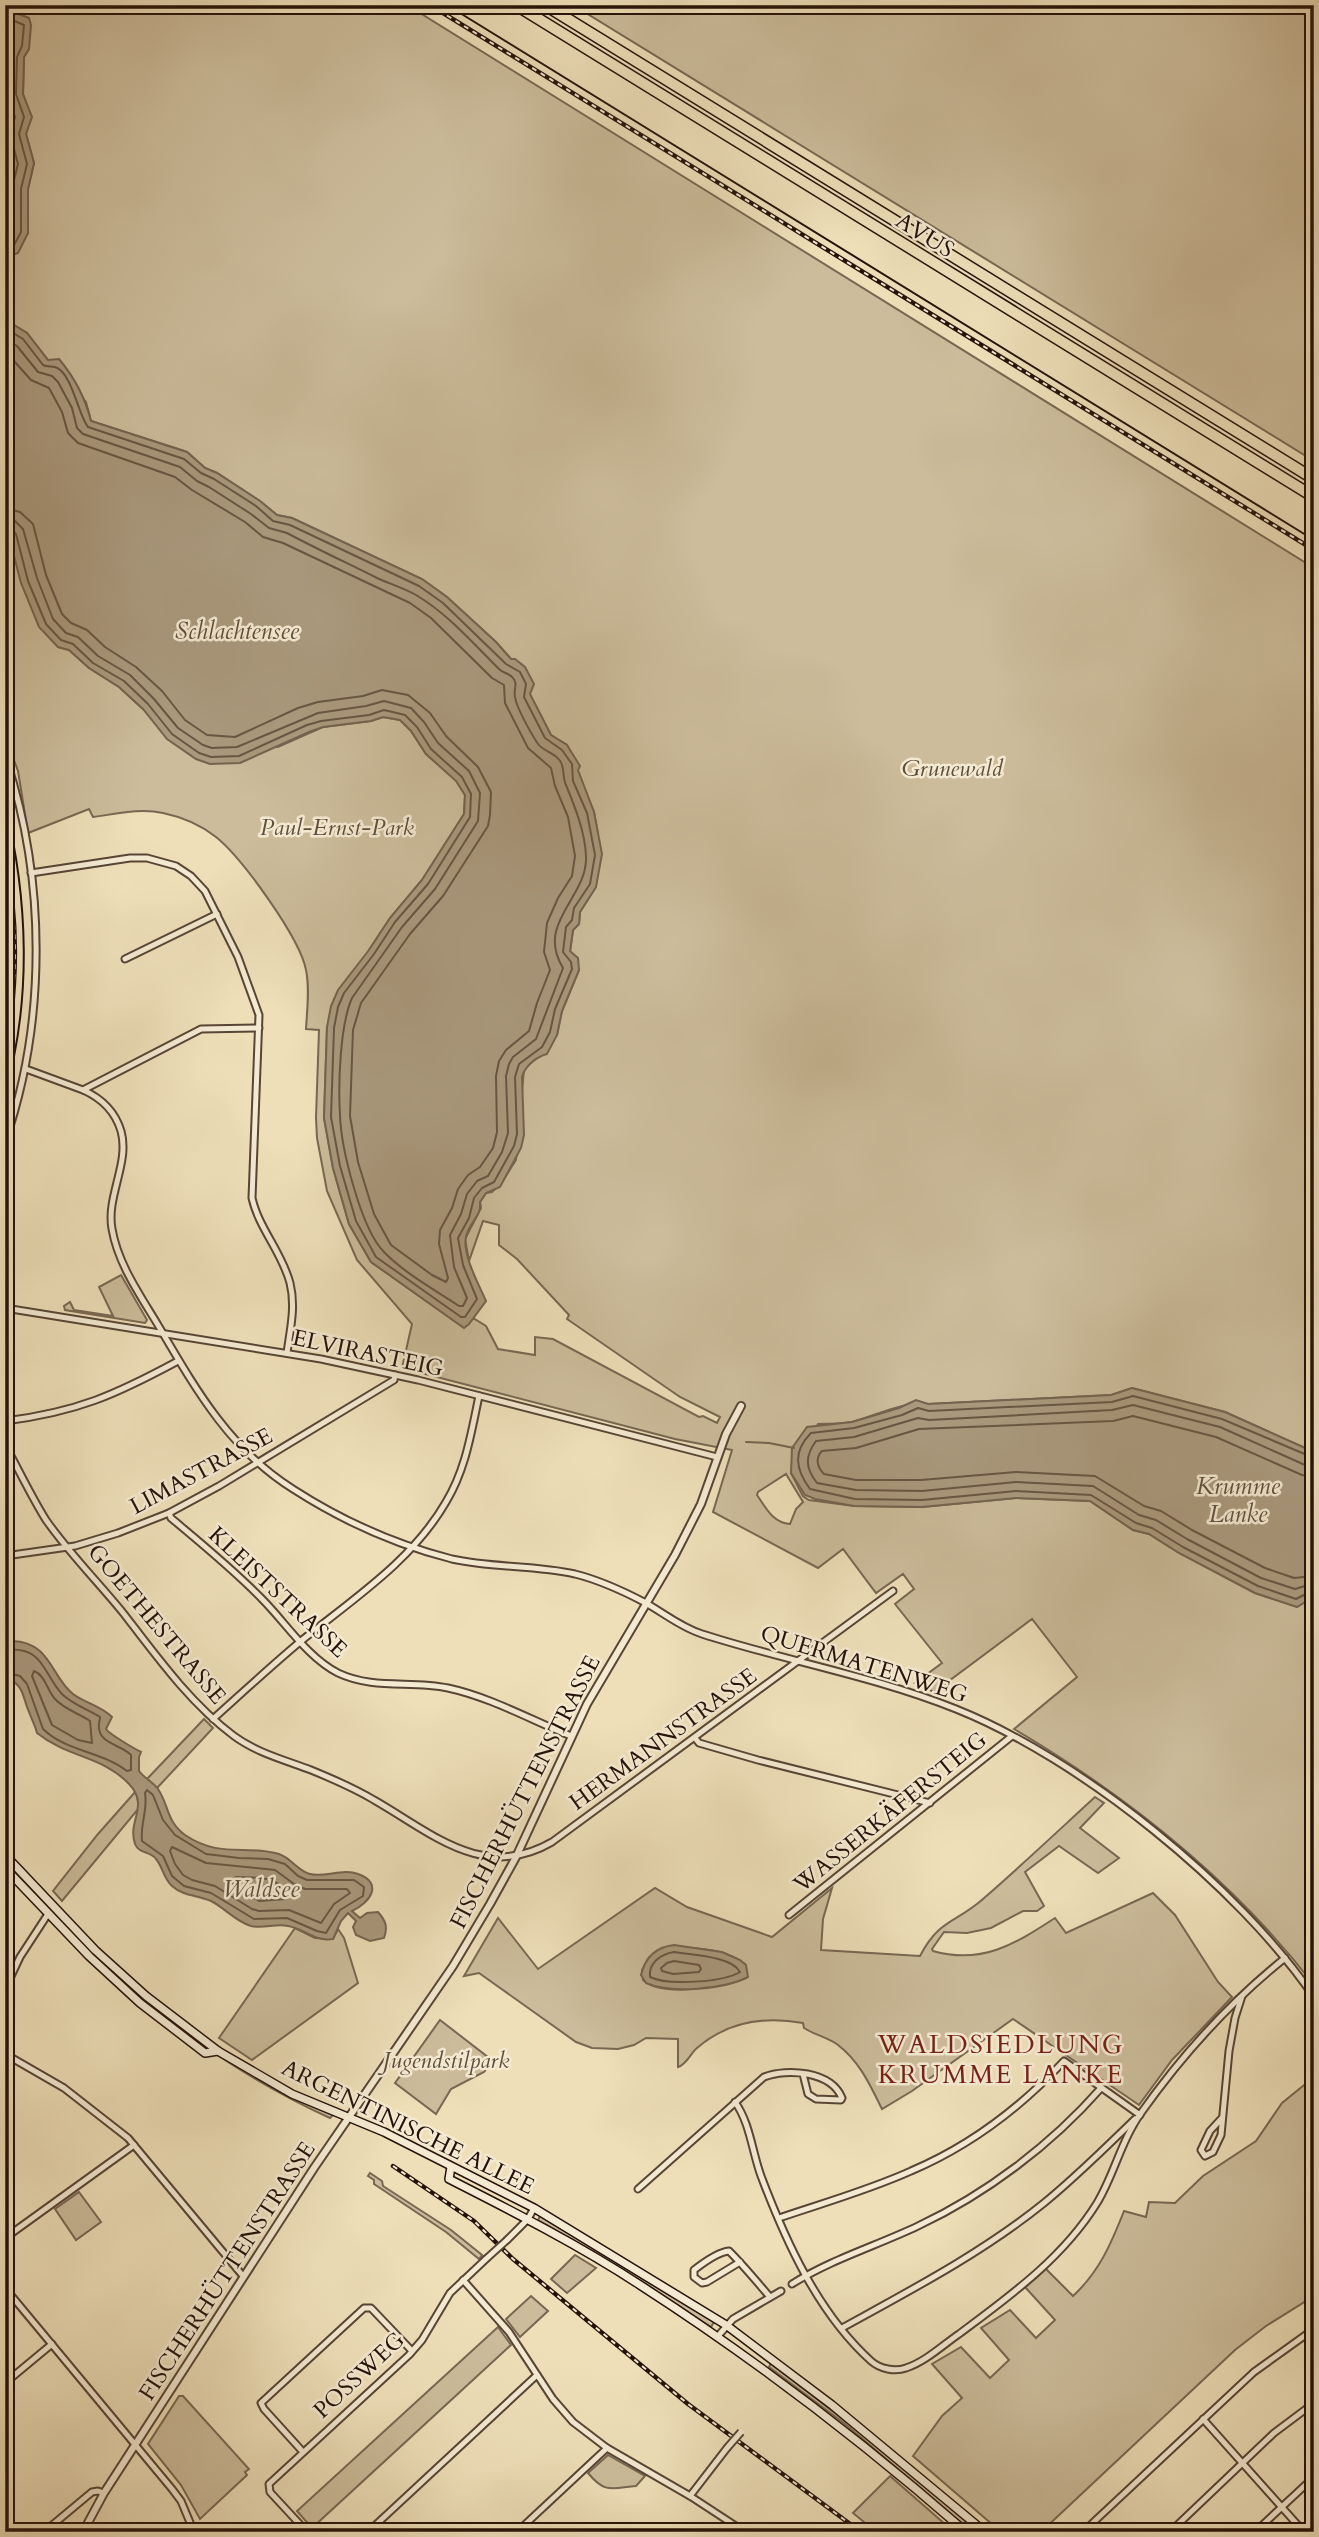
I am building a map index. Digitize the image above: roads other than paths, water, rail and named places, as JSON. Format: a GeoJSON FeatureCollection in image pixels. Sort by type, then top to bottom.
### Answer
{"type":"FeatureCollection","features":[{"type":"Feature","properties":{"kind":"highway","name":"AVUS"},"geometry":{"type":"LineString","coordinates":[[516,5],[1314,497]]}},
{"type":"Feature","properties":{"kind":"highway","name":"AVUS"},"geometry":{"type":"LineString","coordinates":[[545,5],[1314,479]]}},
{"type":"Feature","properties":{"kind":"main road","name":"ARGENTINISCHE ALLEE"},"geometry":{"type":"LineString","coordinates":[[5,1855],[95,1950],[157,2004],[218,2050],[281,2089],[398,2139],[534,2208],[726,2325],[832,2405],[985,2532]]}},
{"type":"Feature","properties":{"kind":"main road"},"geometry":{"type":"LineString","coordinates":[[5,1868],[89,1956],[140,2003],[205,2053],[218,2050]]}},
{"type":"Feature","properties":{"kind":"main road","name":"ARGENTINISCHE ALLEE"},"geometry":{"type":"LineString","coordinates":[[451,2167],[449,2179],[528,2219],[638,2284],[718,2336],[834,2422],[966,2532]]}},
{"type":"Feature","properties":{"kind":"street"},"geometry":{"type":"LineString","coordinates":[[5,756],[22,814],[31,873],[36,943],[35,987],[26,1069],[5,1142]]}},
{"type":"Feature","properties":{"kind":"street"},"geometry":{"type":"LineString","coordinates":[[31,873],[130,858],[162,861],[191,876],[205,891],[238,957],[258,1008],[252,1198],[255,1211],[290,1283],[293,1316],[287,1353]]}},
{"type":"Feature","properties":{"kind":"street"},"geometry":{"type":"LineString","coordinates":[[125,959],[217,914]]}},
{"type":"Feature","properties":{"kind":"street"},"geometry":{"type":"LineString","coordinates":[[83,1090],[201,1029],[259,1028]]}},
{"type":"Feature","properties":{"kind":"street","name":"QUERMATENWEG"},"geometry":{"type":"LineString","coordinates":[[26,1069],[83,1090],[105,1104],[115,1117],[123,1145],[113,1196],[112,1230],[125,1269],[178,1361],[222,1427],[256,1462],[292,1489],[374,1531],[414,1546],[454,1559],[576,1574],[608,1585],[645,1603],[690,1630],[921,1696],[982,1720],[1102,1793],[1175,1849],[1234,1902],[1285,1958],[1314,1997]]}},
{"type":"Feature","properties":{"kind":"street","name":"ELVIRASTEIG"},"geometry":{"type":"LineString","coordinates":[[5,1308],[287,1353],[395,1375],[718,1457]]}},
{"type":"Feature","properties":{"kind":"street"},"geometry":{"type":"LineString","coordinates":[[5,1421],[53,1414],[94,1403],[178,1361]]}},
{"type":"Feature","properties":{"kind":"street","name":"LIMASTRASSE"},"geometry":{"type":"LineString","coordinates":[[5,1556],[68,1548],[118,1533],[169,1513],[394,1380],[395,1375]]}},
{"type":"Feature","properties":{"kind":"street"},"geometry":{"type":"LineString","coordinates":[[213,1718],[301,1642],[363,1594],[414,1546],[447,1502],[458,1478],[468,1448],[479,1396]]}},
{"type":"Feature","properties":{"kind":"street","name":"FISCHERHÜTTENSTRASSE"},"geometry":{"type":"LineString","coordinates":[[83,2532],[104,2493],[243,2276],[453,1966],[516,1857],[571,1736],[675,1555],[701,1504],[726,1434],[741,1406]]}},
{"type":"Feature","properties":{"kind":"street","name":"GOETHESTRASSE"},"geometry":{"type":"LineString","coordinates":[[5,1446],[46,1520],[68,1548],[179,1682],[235,1737],[259,1751],[354,1789],[440,1841],[484,1856],[516,1857]]}},
{"type":"Feature","properties":{"kind":"street","name":"KLEISTSTRASSE"},"geometry":{"type":"LineString","coordinates":[[169,1513],[171,1518],[262,1599],[323,1663],[346,1676],[374,1684],[433,1685],[461,1691],[571,1736]]}},
{"type":"Feature","properties":{"kind":"street","name":"HERMANNSTRASSE"},"geometry":{"type":"LineString","coordinates":[[516,1857],[536,1852],[552,1842],[894,1591]]}},
{"type":"Feature","properties":{"kind":"street","name":"WASSERKÄFERSTEIG"},"geometry":{"type":"LineString","coordinates":[[789,1915],[1012,1736]]}},
{"type":"Feature","properties":{"kind":"street"},"geometry":{"type":"LineString","coordinates":[[695,1738],[699,1743],[758,1760],[930,1803]]}},
{"type":"Feature","properties":{"kind":"street"},"geometry":{"type":"LineString","coordinates":[[5,1989],[20,1957],[48,1914]]}},
{"type":"Feature","properties":{"kind":"street"},"geometry":{"type":"LineString","coordinates":[[735,2102],[745,2116],[758,2166],[806,2276],[842,2328],[871,2361],[881,2368],[902,2370],[915,2365],[980,2318],[1045,2266],[1083,2224],[1098,2201],[1122,2147],[1140,2115],[1200,2037],[1242,1993],[1285,1958]]}},
{"type":"Feature","properties":{"kind":"street"},"geometry":{"type":"LineString","coordinates":[[1222,2118],[1205,2140],[1201,2150],[1205,2156],[1213,2152],[1220,2141],[1231,2032],[1242,1993]]}},
{"type":"Feature","properties":{"kind":"street"},"geometry":{"type":"LineString","coordinates":[[5,2054],[64,2088],[98,2112],[134,2145],[243,2276]]}},
{"type":"Feature","properties":{"kind":"street"},"geometry":{"type":"LineString","coordinates":[[779,2218],[909,2172],[948,2153],[1005,2116],[1064,2061],[1140,2115]]}},
{"type":"Feature","properties":{"kind":"street"},"geometry":{"type":"LineString","coordinates":[[638,2189],[759,2080],[770,2075],[803,2074],[828,2081],[840,2092],[841,2101],[817,2099],[808,2094],[803,2074]]}},
{"type":"Feature","properties":{"kind":"street"},"geometry":{"type":"LineString","coordinates":[[792,2284],[854,2253],[917,2227],[969,2199],[1038,2148],[1101,2088]]}},
{"type":"Feature","properties":{"kind":"street"},"geometry":{"type":"LineString","coordinates":[[842,2328],[948,2269],[1034,2211],[1140,2115]]}},
{"type":"Feature","properties":{"kind":"street"},"geometry":{"type":"LineString","coordinates":[[5,2238],[134,2145]]}},
{"type":"Feature","properties":{"kind":"street","name":"POSSWEG"},"geometry":{"type":"LineString","coordinates":[[307,2532],[268,2486],[412,2351],[422,2340],[442,2305],[464,2280],[528,2219],[534,2208]]}},
{"type":"Feature","properties":{"kind":"street"},"geometry":{"type":"LineString","coordinates":[[740,2262],[706,2282],[702,2283],[694,2277],[694,2270],[726,2251],[740,2262],[770,2297]]}},
{"type":"Feature","properties":{"kind":"street"},"geometry":{"type":"LineString","coordinates":[[464,2280],[509,2332],[564,2412],[607,2448],[690,2496],[745,2532]]}},
{"type":"Feature","properties":{"kind":"street"},"geometry":{"type":"LineString","coordinates":[[5,2288],[181,2501],[194,2532]]}},
{"type":"Feature","properties":{"kind":"street"},"geometry":{"type":"LineString","coordinates":[[718,2336],[733,2319],[781,2291]]}},
{"type":"Feature","properties":{"kind":"street"},"geometry":{"type":"LineString","coordinates":[[303,2452],[261,2403],[365,2308],[371,2308],[412,2351]]}},
{"type":"Feature","properties":{"kind":"street"},"geometry":{"type":"LineString","coordinates":[[1083,2532],[1254,2372],[1314,2329]]}},
{"type":"Feature","properties":{"kind":"street"},"geometry":{"type":"LineString","coordinates":[[5,2383],[52,2344]]}},
{"type":"Feature","properties":{"kind":"street"},"geometry":{"type":"LineString","coordinates":[[368,2532],[537,2375]]}},
{"type":"Feature","properties":{"kind":"street"},"geometry":{"type":"LineString","coordinates":[[1170,2532],[1274,2433],[1314,2403]]}},
{"type":"Feature","properties":{"kind":"street"},"geometry":{"type":"LineString","coordinates":[[1203,2419],[1304,2532]]}},
{"type":"Feature","properties":{"kind":"street"},"geometry":{"type":"LineString","coordinates":[[690,2496],[741,2432]]}},
{"type":"Feature","properties":{"kind":"street"},"geometry":{"type":"LineString","coordinates":[[517,2532],[607,2448]]}},
{"type":"Feature","properties":{"kind":"street"},"geometry":{"type":"LineString","coordinates":[[1255,2532],[1314,2477]]}},
{"type":"Feature","properties":{"kind":"street"},"geometry":{"type":"LineString","coordinates":[[44,2532],[92,2492],[104,2493]]}},
{"type":"Feature","properties":{"kind":"water"},"geometry":{"type":"Polygon","coordinates":[[[5,9],[29,18],[31,25],[29,49],[24,57],[23,94],[32,117],[26,134],[34,163],[28,189],[28,233],[18,253],[5,258],[5,9]]]}},
{"type":"Feature","properties":{"kind":"water","name":"Schlachtensee"},"geometry":{"type":"Polygon","coordinates":[[[7,304],[11,311],[11,323],[27,333],[48,360],[59,359],[70,373],[91,421],[187,452],[205,468],[260,501],[277,515],[292,518],[422,579],[447,597],[511,659],[525,667],[534,684],[530,694],[551,735],[567,745],[580,766],[578,770],[594,812],[602,854],[596,887],[580,912],[579,924],[573,930],[570,951],[578,958],[579,970],[562,1011],[557,1035],[547,1054],[532,1062],[522,1077],[524,1135],[521,1148],[500,1187],[486,1193],[480,1202],[479,1212],[467,1232],[466,1252],[486,1301],[464,1328],[371,1262],[349,1224],[333,1168],[324,1118],[327,1027],[331,1006],[338,990],[390,918],[422,880],[464,814],[465,795],[456,781],[426,754],[400,720],[383,717],[323,727],[240,763],[210,764],[196,759],[167,739],[143,709],[119,687],[89,668],[69,650],[58,647],[39,627],[21,583],[5,530],[7,304]]]}},
{"type":"Feature","properties":{"kind":"water","name":"Krumme Lanke"},"geometry":{"type":"Polygon","coordinates":[[[1132,1388],[1225,1412],[1314,1452],[1314,1603],[1307,1601],[1297,1607],[1255,1593],[1149,1534],[1133,1530],[1090,1501],[1016,1498],[922,1507],[854,1506],[805,1495],[791,1473],[792,1448],[807,1427],[852,1422],[916,1400],[928,1404],[1111,1395],[1132,1388]]]}},
{"type":"Feature","properties":{"kind":"water","name":"Waldsee"},"geometry":{"type":"Polygon","coordinates":[[[12,1641],[35,1647],[73,1694],[112,1717],[106,1729],[141,1752],[139,1771],[158,1789],[171,1819],[185,1835],[210,1847],[279,1854],[310,1874],[352,1872],[366,1878],[371,1882],[372,1888],[369,1898],[352,1911],[360,1918],[367,1913],[378,1912],[386,1924],[384,1938],[370,1941],[356,1935],[353,1927],[356,1921],[348,1913],[333,1939],[320,1939],[283,1925],[251,1926],[211,1901],[185,1894],[172,1886],[156,1859],[135,1844],[133,1835],[138,1799],[129,1784],[108,1768],[61,1748],[37,1733],[20,1687],[5,1678],[5,1644],[12,1641]]]}},
{"type":"Feature","properties":{"kind":"water"},"geometry":{"type":"Polygon","coordinates":[[[674,1945],[722,1952],[746,1965],[748,1977],[726,1985],[697,1989],[669,1988],[646,1983],[641,1975],[645,1963],[657,1951],[674,1945]]]}},
{"type":"Feature","properties":{"kind":"waterway"},"geometry":{"type":"LineString","coordinates":[[746,1442],[794,1448]]}},
{"type":"Feature","properties":{"kind":"tram line"},"geometry":{"type":"LineString","coordinates":[[447,5],[1314,540]]}},
{"type":"Feature","properties":{"kind":"tram line"},"geometry":{"type":"LineString","coordinates":[[5,804],[18,876],[24,949],[20,1022],[5,1093]]}},
{"type":"Feature","properties":{"kind":"railway"},"geometry":{"type":"LineString","coordinates":[[430,5],[1314,550]]}},
{"type":"Feature","properties":{"kind":"railway"},"geometry":{"type":"LineString","coordinates":[[5,855],[13,905],[15,956],[5,1057]]}},
{"type":"Feature","properties":{"kind":"railway"},"geometry":{"type":"LineString","coordinates":[[393,2166],[474,2221],[513,2259],[688,2404],[861,2532]]}},
{"type":"Feature","properties":{"kind":"district","name":"WALDSIEDLUNG KRUMME LANKE"},"geometry":{"type":"Point","coordinates":[1001,2059]}},
{"type":"Feature","properties":{"kind":"park label","name":"Grunewald"},"geometry":{"type":"Point","coordinates":[952,768]}},
{"type":"Feature","properties":{"kind":"park label","name":"Paul-Ernst-Park"},"geometry":{"type":"Point","coordinates":[337,827]}},
{"type":"Feature","properties":{"kind":"park label","name":"Jugendstilpark"},"geometry":{"type":"Point","coordinates":[446,2060]}}]}
